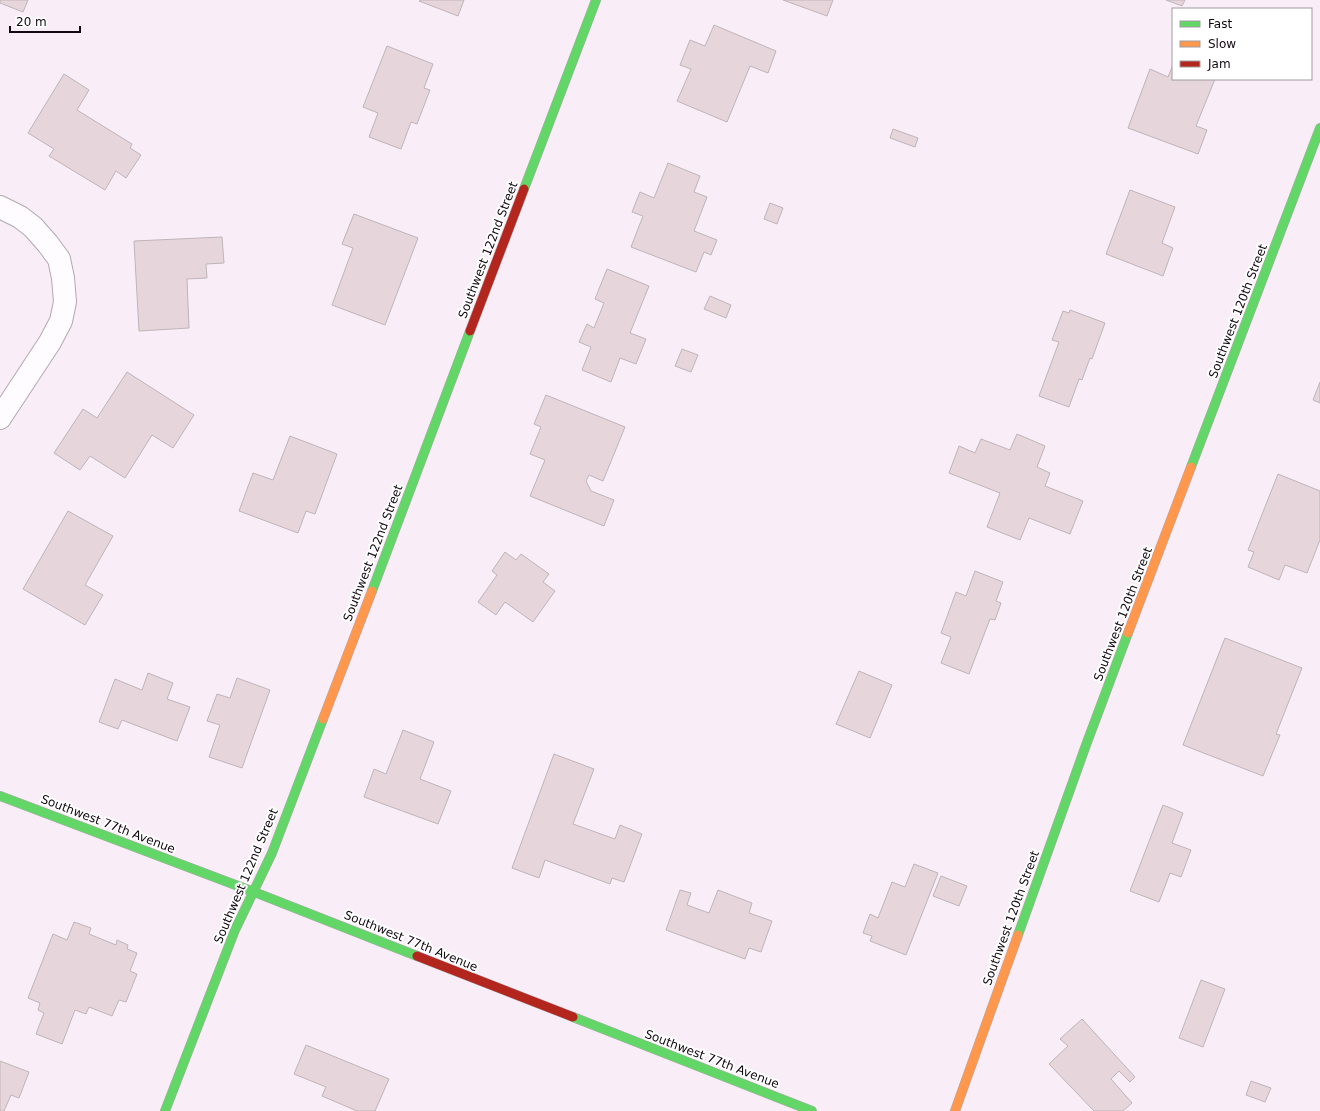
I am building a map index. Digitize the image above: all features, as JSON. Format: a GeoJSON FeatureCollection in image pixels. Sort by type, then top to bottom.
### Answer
{"type":"FeatureCollection","features":[{"type":"Feature","properties":{"kind":"street","name":"Southwest 122nd Street"},"geometry":{"type":"LineString","coordinates":[[165,1111],[235,930],[275,846],[596,0]]}},
{"type":"Feature","properties":{"kind":"street","name":"Southwest 120th Street"},"geometry":{"type":"LineString","coordinates":[[955,1111],[1086,745],[1320,128]]}},
{"type":"Feature","properties":{"kind":"street"},"geometry":{"type":"LineString","coordinates":[[0,207],[20,217],[33,227],[59,259],[63,278],[65,302],[61,321],[50,342],[0,418]]}},
{"type":"Feature","properties":{"kind":"street","name":"Southwest 77th Avenue"},"geometry":{"type":"LineString","coordinates":[[0,796],[254,892],[812,1111]]}},
{"type":"Feature","properties":{"kind":"building"},"geometry":{"type":"Polygon","coordinates":[[[0,0],[28,0],[23,12],[0,3],[0,0]]]}},
{"type":"Feature","properties":{"kind":"building"},"geometry":{"type":"Polygon","coordinates":[[[464,0],[458,16],[419,1],[464,0]]]}},
{"type":"Feature","properties":{"kind":"building"},"geometry":{"type":"Polygon","coordinates":[[[783,0],[833,0],[827,16],[783,0]]]}},
{"type":"Feature","properties":{"kind":"building"},"geometry":{"type":"Polygon","coordinates":[[[1166,0],[1185,0],[1182,6],[1166,0]]]}},
{"type":"Feature","properties":{"kind":"building"},"geometry":{"type":"Polygon","coordinates":[[[714,25],[776,51],[768,73],[750,66],[727,122],[677,101],[691,69],[680,65],[690,40],[705,46],[714,25]]]}},
{"type":"Feature","properties":{"kind":"building"},"geometry":{"type":"Polygon","coordinates":[[[387,46],[433,64],[424,88],[430,90],[417,124],[411,122],[401,149],[369,137],[378,113],[363,107],[387,46]]]}},
{"type":"Feature","properties":{"kind":"building"},"geometry":{"type":"Polygon","coordinates":[[[1172,67],[1172,80],[1215,80],[1196,126],[1207,130],[1198,154],[1128,128],[1150,69],[1168,77],[1172,67]]]}},
{"type":"Feature","properties":{"kind":"building"},"geometry":{"type":"Polygon","coordinates":[[[64,74],[89,90],[77,110],[132,144],[130,148],[141,155],[126,178],[116,171],[105,190],[49,156],[54,149],[28,133],[64,74]]]}},
{"type":"Feature","properties":{"kind":"building"},"geometry":{"type":"Polygon","coordinates":[[[893,129],[918,138],[915,147],[890,138],[893,129]]]}},
{"type":"Feature","properties":{"kind":"building"},"geometry":{"type":"Polygon","coordinates":[[[668,163],[700,176],[694,192],[707,197],[694,231],[717,240],[711,255],[704,252],[696,272],[631,247],[643,216],[632,212],[640,192],[654,198],[668,163]]]}},
{"type":"Feature","properties":{"kind":"building"},"geometry":{"type":"Polygon","coordinates":[[[1130,190],[1175,207],[1162,243],[1173,248],[1163,276],[1106,254],[1130,190]]]}},
{"type":"Feature","properties":{"kind":"building"},"geometry":{"type":"Polygon","coordinates":[[[770,203],[783,208],[777,224],[764,219],[770,203]]]}},
{"type":"Feature","properties":{"kind":"building"},"geometry":{"type":"Polygon","coordinates":[[[354,214],[418,238],[385,325],[332,305],[353,248],[342,244],[354,214]]]}},
{"type":"Feature","properties":{"kind":"building"},"geometry":{"type":"Polygon","coordinates":[[[222,237],[224,263],[206,264],[207,278],[187,279],[189,328],[139,331],[134,241],[222,237]]]}},
{"type":"Feature","properties":{"kind":"building"},"geometry":{"type":"Polygon","coordinates":[[[607,269],[649,286],[630,333],[646,339],[636,364],[620,358],[611,382],[582,370],[591,347],[579,342],[587,324],[594,328],[604,303],[595,299],[607,269]]]}},
{"type":"Feature","properties":{"kind":"building"},"geometry":{"type":"Polygon","coordinates":[[[710,296],[731,305],[726,318],[704,309],[710,296]]]}},
{"type":"Feature","properties":{"kind":"building"},"geometry":{"type":"Polygon","coordinates":[[[1070,310],[1105,323],[1092,359],[1090,358],[1082,380],[1079,379],[1069,407],[1039,396],[1059,342],[1052,340],[1063,311],[1069,313],[1070,310]]]}},
{"type":"Feature","properties":{"kind":"building"},"geometry":{"type":"Polygon","coordinates":[[[682,349],[698,355],[691,372],[675,366],[682,349]]]}},
{"type":"Feature","properties":{"kind":"building"},"geometry":{"type":"Polygon","coordinates":[[[127,372],[194,415],[173,448],[152,435],[125,478],[90,456],[80,470],[54,453],[83,409],[97,418],[127,372]]]}},
{"type":"Feature","properties":{"kind":"building"},"geometry":{"type":"Polygon","coordinates":[[[1320,382],[1320,403],[1313,400],[1320,382]]]}},
{"type":"Feature","properties":{"kind":"building"},"geometry":{"type":"Polygon","coordinates":[[[546,395],[625,427],[603,481],[589,475],[586,481],[591,491],[614,500],[604,526],[530,496],[545,460],[530,454],[541,427],[534,424],[546,395]]]}},
{"type":"Feature","properties":{"kind":"building"},"geometry":{"type":"Polygon","coordinates":[[[1017,434],[1045,446],[1037,467],[1050,473],[1045,486],[1083,501],[1070,534],[1029,518],[1020,540],[987,527],[1000,493],[949,473],[959,446],[975,453],[981,439],[1010,450],[1017,434]]]}},
{"type":"Feature","properties":{"kind":"building"},"geometry":{"type":"Polygon","coordinates":[[[290,436],[337,454],[315,514],[306,511],[298,533],[239,511],[253,473],[273,480],[290,436]]]}},
{"type":"Feature","properties":{"kind":"building"},"geometry":{"type":"Polygon","coordinates":[[[1278,474],[1320,491],[1320,540],[1307,573],[1285,565],[1279,580],[1248,567],[1254,552],[1248,550],[1278,474]]]}},
{"type":"Feature","properties":{"kind":"building"},"geometry":{"type":"Polygon","coordinates":[[[68,511],[113,536],[85,585],[103,595],[85,625],[23,589],[68,511]]]}},
{"type":"Feature","properties":{"kind":"building"},"geometry":{"type":"Polygon","coordinates":[[[505,552],[516,560],[521,554],[549,574],[543,582],[555,591],[533,622],[505,602],[496,615],[478,602],[497,575],[492,571],[505,552]]]}},
{"type":"Feature","properties":{"kind":"building"},"geometry":{"type":"Polygon","coordinates":[[[975,571],[1003,582],[996,601],[1001,603],[995,620],[990,619],[969,674],[941,663],[951,637],[941,633],[956,592],[966,596],[975,571]]]}},
{"type":"Feature","properties":{"kind":"building"},"geometry":{"type":"Polygon","coordinates":[[[1225,638],[1302,668],[1276,734],[1280,735],[1263,776],[1183,745],[1225,638]]]}},
{"type":"Feature","properties":{"kind":"building"},"geometry":{"type":"Polygon","coordinates":[[[859,671],[892,685],[870,738],[836,724],[859,671]]]}},
{"type":"Feature","properties":{"kind":"building"},"geometry":{"type":"Polygon","coordinates":[[[148,673],[173,683],[167,699],[190,707],[177,741],[122,720],[118,729],[99,722],[115,679],[142,690],[148,673]]]}},
{"type":"Feature","properties":{"kind":"building"},"geometry":{"type":"Polygon","coordinates":[[[237,678],[270,690],[242,768],[209,757],[220,725],[207,721],[217,694],[230,698],[237,678]]]}},
{"type":"Feature","properties":{"kind":"building"},"geometry":{"type":"Polygon","coordinates":[[[403,730],[434,742],[420,779],[451,791],[438,824],[364,797],[374,769],[386,774],[403,730]]]}},
{"type":"Feature","properties":{"kind":"building"},"geometry":{"type":"Polygon","coordinates":[[[554,754],[594,769],[573,824],[615,839],[620,825],[642,834],[624,882],[612,878],[610,884],[545,860],[539,878],[512,868],[554,754]]]}},
{"type":"Feature","properties":{"kind":"building"},"geometry":{"type":"Polygon","coordinates":[[[1163,805],[1183,813],[1172,843],[1191,850],[1181,877],[1170,873],[1159,902],[1130,891],[1163,805]]]}},
{"type":"Feature","properties":{"kind":"building"},"geometry":{"type":"Polygon","coordinates":[[[914,864],[938,873],[906,955],[870,941],[872,936],[863,933],[870,914],[878,918],[892,882],[905,887],[914,864]]]}},
{"type":"Feature","properties":{"kind":"building"},"geometry":{"type":"Polygon","coordinates":[[[941,876],[967,886],[959,906],[933,896],[941,876]]]}},
{"type":"Feature","properties":{"kind":"building"},"geometry":{"type":"Polygon","coordinates":[[[680,890],[691,893],[687,905],[709,913],[718,890],[752,903],[749,913],[772,921],[761,952],[749,948],[745,959],[666,930],[680,890]]]}},
{"type":"Feature","properties":{"kind":"building"},"geometry":{"type":"Polygon","coordinates":[[[74,922],[91,928],[89,934],[116,945],[117,940],[128,945],[127,949],[137,953],[130,971],[137,974],[126,1002],[119,1000],[112,1016],[89,1007],[86,1014],[75,1010],[62,1044],[36,1034],[44,1013],[38,1010],[40,1003],[28,998],[53,934],[67,940],[74,922]]]}},
{"type":"Feature","properties":{"kind":"building"},"geometry":{"type":"Polygon","coordinates":[[[1201,980],[1225,989],[1203,1047],[1179,1038],[1201,980]]]}},
{"type":"Feature","properties":{"kind":"building"},"geometry":{"type":"Polygon","coordinates":[[[1082,1019],[1135,1077],[1130,1082],[1119,1071],[1111,1079],[1132,1103],[1123,1111],[1094,1111],[1049,1064],[1068,1046],[1060,1039],[1082,1019]]]}},
{"type":"Feature","properties":{"kind":"building"},"geometry":{"type":"Polygon","coordinates":[[[306,1045],[389,1079],[375,1111],[357,1111],[322,1096],[326,1087],[294,1074],[306,1045]]]}},
{"type":"Feature","properties":{"kind":"building"},"geometry":{"type":"Polygon","coordinates":[[[0,1061],[29,1072],[19,1098],[11,1095],[4,1111],[0,1111],[0,1061]]]}},
{"type":"Feature","properties":{"kind":"building"},"geometry":{"type":"Polygon","coordinates":[[[1251,1081],[1271,1088],[1265,1102],[1246,1095],[1251,1081]]]}},
{"type":"Feature","properties":{"kind":"traffic: fast"},"geometry":{"type":"LineString","coordinates":[[524,189],[596,0]]}},
{"type":"Feature","properties":{"kind":"traffic: fast"},"geometry":{"type":"LineString","coordinates":[[1191,467],[1320,128]]}},
{"type":"Feature","properties":{"kind":"traffic: fast"},"geometry":{"type":"LineString","coordinates":[[372,591],[470,331]]}},
{"type":"Feature","properties":{"kind":"traffic: fast"},"geometry":{"type":"LineString","coordinates":[[1018,935],[1128,633]]}},
{"type":"Feature","properties":{"kind":"traffic: fast"},"geometry":{"type":"LineString","coordinates":[[165,1111],[235,930],[272,853],[323,719]]}},
{"type":"Feature","properties":{"kind":"traffic: fast"},"geometry":{"type":"LineString","coordinates":[[0,796],[254,892],[417,956]]}},
{"type":"Feature","properties":{"kind":"traffic: fast"},"geometry":{"type":"LineString","coordinates":[[573,1017],[812,1111]]}},
{"type":"Feature","properties":{"kind":"traffic: slow"},"geometry":{"type":"LineString","coordinates":[[1128,633],[1191,467]]}},
{"type":"Feature","properties":{"kind":"traffic: slow"},"geometry":{"type":"LineString","coordinates":[[323,719],[372,591]]}},
{"type":"Feature","properties":{"kind":"traffic: slow"},"geometry":{"type":"LineString","coordinates":[[955,1111],[1018,935]]}},
{"type":"Feature","properties":{"kind":"traffic: jam"},"geometry":{"type":"LineString","coordinates":[[470,331],[524,189]]}},
{"type":"Feature","properties":{"kind":"traffic: jam"},"geometry":{"type":"LineString","coordinates":[[417,956],[573,1017]]}}]}
